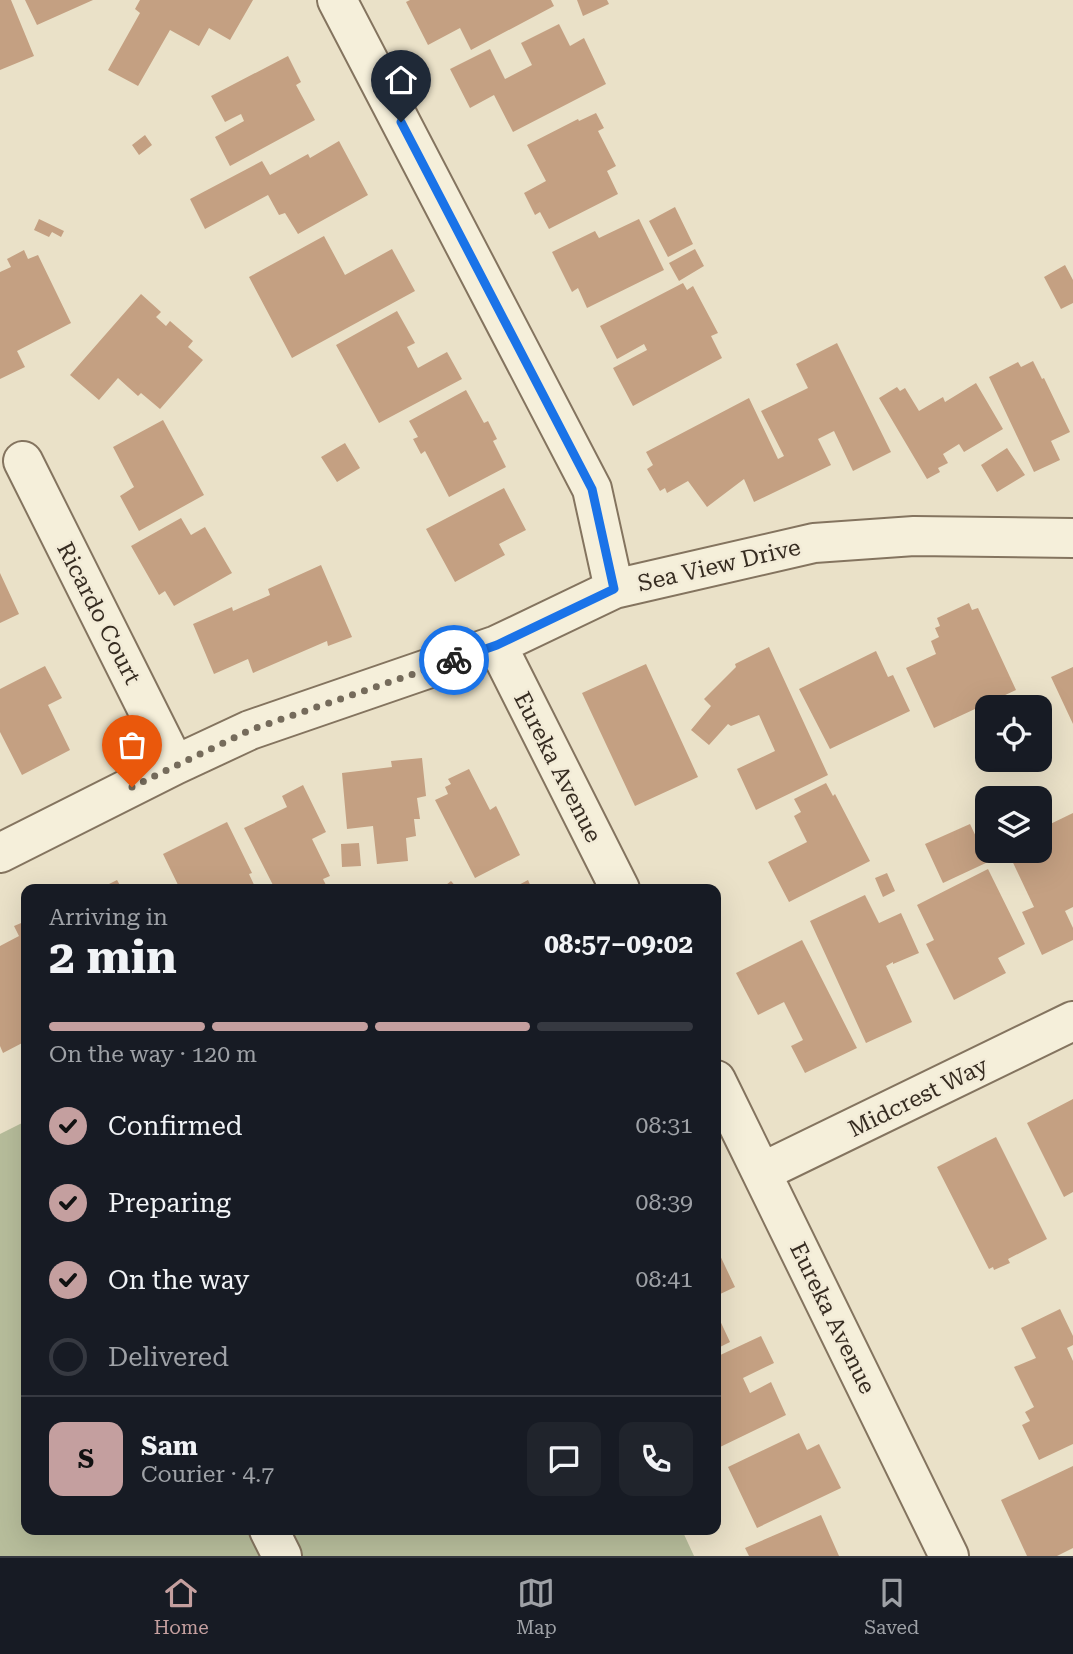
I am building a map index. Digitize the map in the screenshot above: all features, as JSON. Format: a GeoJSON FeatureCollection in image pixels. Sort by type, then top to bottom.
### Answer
{"type":"FeatureCollection","features":[{"type":"Feature","properties":{"kind":"street"},"geometry":{"type":"LineString","coordinates":[[337,0],[592,489],[614,589]]}},
{"type":"Feature","properties":{"kind":"street","name":"Ricardo Court"},"geometry":{"type":"LineString","coordinates":[[23,461],[175,765]]}},
{"type":"Feature","properties":{"kind":"street","name":"Sea View Drive"},"geometry":{"type":"LineString","coordinates":[[0,853],[250,730],[497,645],[614,589],[814,543],[914,536],[1073,538]]}},
{"type":"Feature","properties":{"kind":"street","name":"Eureka Avenue"},"geometry":{"type":"LineString","coordinates":[[497,645],[617,884]]}},
{"type":"Feature","properties":{"kind":"street","name":"Midcrest Way"},"geometry":{"type":"LineString","coordinates":[[762,1172],[1073,1021]]}},
{"type":"Feature","properties":{"kind":"street","name":"Eureka Avenue"},"geometry":{"type":"LineString","coordinates":[[721,1090],[950,1556]]}},
{"type":"Feature","properties":{"kind":"street"},"geometry":{"type":"LineString","coordinates":[[272,1535],[282,1556]]}},
{"type":"Feature","properties":{"kind":"green space"},"geometry":{"type":"Polygon","coordinates":[[[21,1124],[21,1535],[684,1535],[694,1556],[0,1556],[0,1134],[21,1124]]]}},
{"type":"Feature","properties":{"kind":"building"},"geometry":{"type":"Polygon","coordinates":[[[0,0],[11,0],[34,56],[0,70],[0,0]]]}},
{"type":"Feature","properties":{"kind":"building"},"geometry":{"type":"Polygon","coordinates":[[[25,0],[93,0],[37,25],[25,0]]]}},
{"type":"Feature","properties":{"kind":"building"},"geometry":{"type":"Polygon","coordinates":[[[140,0],[253,0],[230,40],[209,28],[199,46],[170,30],[138,86],[108,70],[140,13],[135,9],[140,0]]]}},
{"type":"Feature","properties":{"kind":"building"},"geometry":{"type":"Polygon","coordinates":[[[551,0],[554,6],[471,50],[460,28],[428,45],[406,2],[551,0]]]}},
{"type":"Feature","properties":{"kind":"building"},"geometry":{"type":"Polygon","coordinates":[[[577,0],[607,0],[609,4],[583,16],[577,0]]]}},
{"type":"Feature","properties":{"kind":"building"},"geometry":{"type":"Polygon","coordinates":[[[559,24],[570,46],[584,38],[606,84],[513,132],[494,95],[470,108],[450,69],[490,49],[505,79],[532,65],[521,43],[559,24]]]}},
{"type":"Feature","properties":{"kind":"building"},"geometry":{"type":"Polygon","coordinates":[[[288,56],[301,82],[296,85],[315,120],[230,166],[215,137],[244,121],[241,114],[225,122],[211,96],[288,56]]]}},
{"type":"Feature","properties":{"kind":"building"},"geometry":{"type":"Polygon","coordinates":[[[596,113],[604,128],[598,131],[616,166],[607,171],[618,194],[549,229],[540,212],[535,215],[524,193],[546,181],[527,145],[578,119],[579,121],[596,113]]]}},
{"type":"Feature","properties":{"kind":"building"},"geometry":{"type":"Polygon","coordinates":[[[145,135],[152,145],[139,155],[132,145],[145,135]]]}},
{"type":"Feature","properties":{"kind":"building"},"geometry":{"type":"Polygon","coordinates":[[[339,141],[368,195],[298,234],[285,213],[279,215],[268,195],[205,229],[190,199],[262,161],[270,175],[308,154],[310,158],[339,141]]]}},
{"type":"Feature","properties":{"kind":"building"},"geometry":{"type":"Polygon","coordinates":[[[675,207],[693,244],[668,257],[649,221],[675,207]]]}},
{"type":"Feature","properties":{"kind":"building"},"geometry":{"type":"Polygon","coordinates":[[[39,219],[64,231],[61,237],[52,232],[49,237],[34,230],[39,219]]]}},
{"type":"Feature","properties":{"kind":"building"},"geometry":{"type":"Polygon","coordinates":[[[639,219],[664,270],[587,308],[578,288],[572,292],[552,252],[595,231],[599,238],[639,219]]]}},
{"type":"Feature","properties":{"kind":"building"},"geometry":{"type":"Polygon","coordinates":[[[324,236],[345,275],[392,249],[415,291],[292,358],[249,277],[324,236]]]}},
{"type":"Feature","properties":{"kind":"building"},"geometry":{"type":"Polygon","coordinates":[[[695,249],[704,266],[679,281],[669,263],[695,249]]]}},
{"type":"Feature","properties":{"kind":"building"},"geometry":{"type":"Polygon","coordinates":[[[24,250],[28,259],[38,255],[71,323],[17,351],[25,367],[0,379],[0,272],[11,267],[7,259],[24,250]]]}},
{"type":"Feature","properties":{"kind":"building"},"geometry":{"type":"Polygon","coordinates":[[[1065,265],[1073,280],[1073,303],[1061,309],[1044,277],[1065,265]]]}},
{"type":"Feature","properties":{"kind":"building"},"geometry":{"type":"Polygon","coordinates":[[[683,283],[687,290],[693,286],[718,333],[711,336],[722,358],[633,406],[613,368],[647,350],[644,344],[617,359],[600,326],[683,283]]]}},
{"type":"Feature","properties":{"kind":"building"},"geometry":{"type":"Polygon","coordinates":[[[141,294],[161,312],[156,317],[166,326],[170,321],[193,341],[188,347],[203,360],[160,409],[141,393],[138,396],[118,378],[99,400],[70,375],[141,294]]]}},
{"type":"Feature","properties":{"kind":"building"},"geometry":{"type":"Polygon","coordinates":[[[397,311],[415,343],[407,347],[418,368],[447,352],[462,379],[379,423],[336,345],[397,311]]]}},
{"type":"Feature","properties":{"kind":"building"},"geometry":{"type":"Polygon","coordinates":[[[837,343],[891,452],[853,471],[834,431],[818,439],[831,465],[754,502],[744,479],[707,507],[688,481],[667,493],[665,488],[660,491],[647,469],[653,465],[646,452],[749,398],[778,459],[784,456],[761,411],[808,388],[796,364],[837,343]]]}},
{"type":"Feature","properties":{"kind":"building"},"geometry":{"type":"Polygon","coordinates":[[[1033,361],[1070,432],[1051,441],[1060,460],[1034,472],[989,377],[1018,362],[1021,367],[1033,361]]]}},
{"type":"Feature","properties":{"kind":"building"},"geometry":{"type":"Polygon","coordinates":[[[976,383],[1003,429],[964,452],[959,444],[943,454],[948,463],[938,468],[940,472],[927,479],[879,398],[897,387],[900,391],[905,388],[919,411],[943,397],[945,402],[976,383]]]}},
{"type":"Feature","properties":{"kind":"building"},"geometry":{"type":"Polygon","coordinates":[[[466,390],[484,423],[488,421],[497,439],[493,441],[506,467],[449,497],[425,451],[421,454],[413,439],[418,437],[409,421],[466,390]]]}},
{"type":"Feature","properties":{"kind":"building"},"geometry":{"type":"Polygon","coordinates":[[[163,420],[204,495],[139,531],[120,496],[134,487],[113,447],[163,420]]]}},
{"type":"Feature","properties":{"kind":"building"},"geometry":{"type":"Polygon","coordinates":[[[345,443],[360,468],[337,482],[321,457],[345,443]]]}},
{"type":"Feature","properties":{"kind":"building"},"geometry":{"type":"Polygon","coordinates":[[[1007,448],[1025,475],[997,492],[981,465],[1007,448]]]}},
{"type":"Feature","properties":{"kind":"building"},"geometry":{"type":"Polygon","coordinates":[[[504,488],[526,530],[499,544],[505,555],[455,582],[426,529],[504,488]]]}},
{"type":"Feature","properties":{"kind":"building"},"geometry":{"type":"Polygon","coordinates":[[[181,518],[191,535],[205,527],[232,573],[174,606],[165,591],[159,595],[131,546],[181,518]]]}},
{"type":"Feature","properties":{"kind":"building"},"geometry":{"type":"Polygon","coordinates":[[[321,565],[352,637],[328,646],[327,641],[253,673],[248,659],[214,674],[193,624],[232,607],[233,611],[270,595],[268,589],[321,565]]]}},
{"type":"Feature","properties":{"kind":"building"},"geometry":{"type":"Polygon","coordinates":[[[0,573],[19,614],[0,623],[0,573]]]}},
{"type":"Feature","properties":{"kind":"building"},"geometry":{"type":"Polygon","coordinates":[[[969,603],[972,610],[978,608],[1016,690],[1005,695],[975,695],[975,709],[934,728],[906,668],[936,654],[931,641],[939,637],[935,628],[940,626],[937,618],[969,603]]]}},
{"type":"Feature","properties":{"kind":"building"},"geometry":{"type":"Polygon","coordinates":[[[769,647],[828,775],[756,810],[737,769],[775,751],[759,715],[731,726],[728,724],[709,745],[691,730],[711,706],[704,699],[736,667],[735,664],[769,647]]]}},
{"type":"Feature","properties":{"kind":"building"},"geometry":{"type":"Polygon","coordinates":[[[876,651],[888,677],[893,675],[910,711],[830,749],[799,689],[876,651]]]}},
{"type":"Feature","properties":{"kind":"building"},"geometry":{"type":"Polygon","coordinates":[[[646,664],[698,777],[635,806],[582,693],[646,664]]]}},
{"type":"Feature","properties":{"kind":"building"},"geometry":{"type":"Polygon","coordinates":[[[45,666],[62,698],[48,705],[70,750],[22,775],[0,732],[0,689],[45,666]]]}},
{"type":"Feature","properties":{"kind":"building"},"geometry":{"type":"Polygon","coordinates":[[[1073,667],[1073,724],[1051,677],[1073,667]]]}},
{"type":"Feature","properties":{"kind":"building"},"geometry":{"type":"Polygon","coordinates":[[[422,758],[426,796],[417,798],[420,819],[414,819],[416,836],[406,838],[408,861],[377,864],[373,826],[347,829],[342,773],[392,767],[391,761],[422,758]]]}},
{"type":"Feature","properties":{"kind":"building"},"geometry":{"type":"Polygon","coordinates":[[[469,769],[490,810],[496,806],[520,855],[475,878],[435,800],[448,794],[445,787],[451,784],[448,779],[469,769]]]}},
{"type":"Feature","properties":{"kind":"building"},"geometry":{"type":"Polygon","coordinates":[[[826,783],[833,796],[835,794],[870,861],[789,902],[768,862],[807,842],[794,816],[801,812],[794,799],[826,783]]]}},
{"type":"Feature","properties":{"kind":"building"},"geometry":{"type":"Polygon","coordinates":[[[303,785],[326,832],[312,839],[330,876],[323,879],[326,884],[272,884],[244,828],[287,807],[282,796],[303,785]]]}},
{"type":"Feature","properties":{"kind":"building"},"geometry":{"type":"Polygon","coordinates":[[[1073,813],[1073,907],[1065,911],[1073,928],[1073,940],[1042,955],[1022,912],[1034,907],[1013,863],[1052,863],[1052,823],[1073,813]]]}},
{"type":"Feature","properties":{"kind":"building"},"geometry":{"type":"Polygon","coordinates":[[[227,822],[252,873],[249,874],[254,884],[178,884],[163,854],[227,822]]]}},
{"type":"Feature","properties":{"kind":"building"},"geometry":{"type":"Polygon","coordinates":[[[970,824],[975,835],[975,863],[986,863],[943,883],[925,844],[970,824]]]}},
{"type":"Feature","properties":{"kind":"building"},"geometry":{"type":"Polygon","coordinates":[[[359,843],[361,866],[342,867],[341,844],[359,843]]]}},
{"type":"Feature","properties":{"kind":"building"},"geometry":{"type":"Polygon","coordinates":[[[988,869],[1025,944],[998,958],[1006,973],[954,1000],[926,944],[934,940],[917,905],[988,869]]]}},
{"type":"Feature","properties":{"kind":"building"},"geometry":{"type":"Polygon","coordinates":[[[887,873],[895,891],[883,897],[875,878],[887,873]]]}},
{"type":"Feature","properties":{"kind":"building"},"geometry":{"type":"Polygon","coordinates":[[[865,895],[879,923],[901,913],[919,953],[886,966],[912,1022],[866,1043],[810,921],[865,895]]]}},
{"type":"Feature","properties":{"kind":"building"},"geometry":{"type":"Polygon","coordinates":[[[21,923],[21,1044],[3,1053],[0,1046],[0,946],[19,936],[14,926],[21,923]]]}},
{"type":"Feature","properties":{"kind":"building"},"geometry":{"type":"Polygon","coordinates":[[[802,940],[857,1048],[805,1073],[791,1046],[803,1040],[784,1002],[758,1015],[736,973],[802,940]]]}},
{"type":"Feature","properties":{"kind":"building"},"geometry":{"type":"Polygon","coordinates":[[[1073,1099],[1073,1192],[1064,1197],[1027,1123],[1073,1099]]]}},
{"type":"Feature","properties":{"kind":"building"},"geometry":{"type":"Polygon","coordinates":[[[996,1137],[1047,1239],[1008,1259],[1010,1263],[994,1270],[993,1267],[989,1269],[937,1167],[996,1137]]]}},
{"type":"Feature","properties":{"kind":"building"},"geometry":{"type":"Polygon","coordinates":[[[721,1258],[735,1287],[721,1294],[721,1258]]]}},
{"type":"Feature","properties":{"kind":"building"},"geometry":{"type":"Polygon","coordinates":[[[1060,1309],[1073,1336],[1073,1345],[1067,1348],[1073,1361],[1073,1444],[1039,1460],[1022,1425],[1030,1421],[1025,1412],[1034,1407],[1014,1367],[1036,1358],[1021,1328],[1060,1309]]]}},
{"type":"Feature","properties":{"kind":"building"},"geometry":{"type":"Polygon","coordinates":[[[721,1323],[730,1342],[721,1346],[721,1323]]]}},
{"type":"Feature","properties":{"kind":"building"},"geometry":{"type":"Polygon","coordinates":[[[761,1336],[774,1363],[743,1378],[750,1393],[771,1382],[786,1415],[721,1447],[721,1355],[761,1336]]]}},
{"type":"Feature","properties":{"kind":"building"},"geometry":{"type":"Polygon","coordinates":[[[799,1433],[807,1450],[819,1444],[841,1488],[757,1528],[728,1467],[799,1433]]]}},
{"type":"Feature","properties":{"kind":"building"},"geometry":{"type":"Polygon","coordinates":[[[1073,1466],[1073,1548],[1057,1556],[1027,1556],[1001,1500],[1073,1466]]]}},
{"type":"Feature","properties":{"kind":"building"},"geometry":{"type":"Polygon","coordinates":[[[821,1515],[839,1556],[749,1556],[745,1548],[821,1515]]]}},
{"type":"Feature","properties":{"kind":"way so far"},"geometry":{"type":"LineString","coordinates":[[132,787],[250,730],[454,660]]}},
{"type":"Feature","properties":{"kind":"route"},"geometry":{"type":"LineString","coordinates":[[401,122],[592,489],[614,589],[497,645],[454,660]]}}]}
